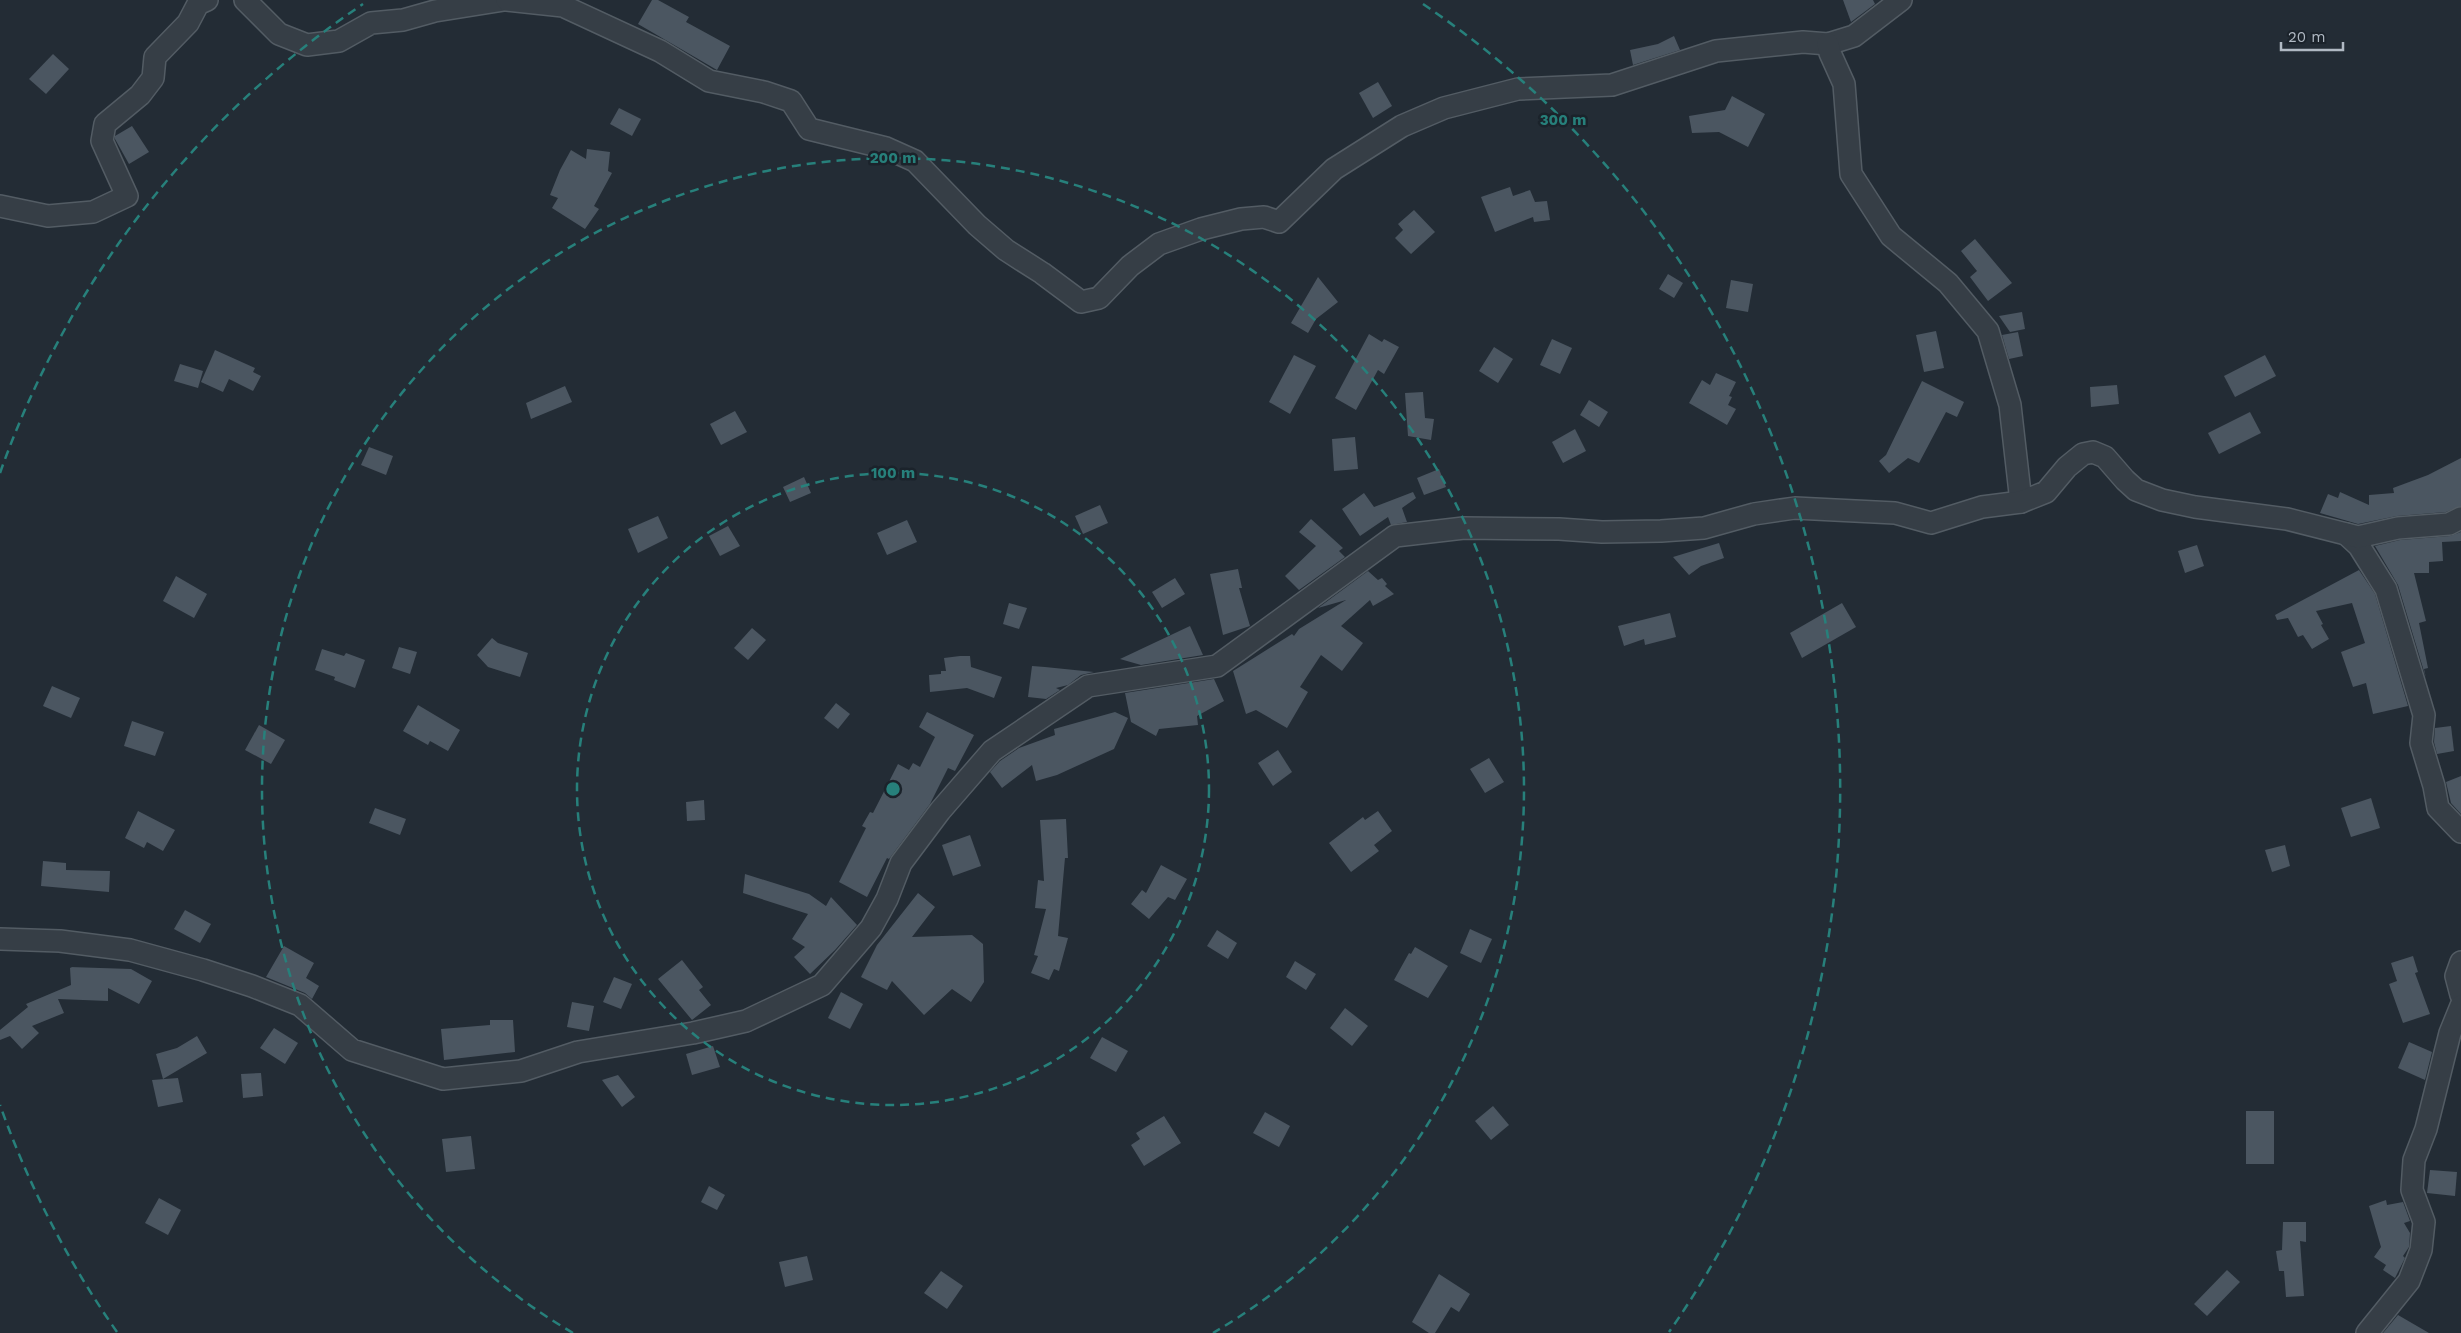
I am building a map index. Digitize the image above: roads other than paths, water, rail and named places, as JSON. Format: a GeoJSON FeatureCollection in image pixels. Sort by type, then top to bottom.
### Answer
{"type":"FeatureCollection","features":[{"type":"Feature","properties":{"kind":"street"},"geometry":{"type":"LineString","coordinates":[[0,206],[48,216],[93,212],[127,196],[102,141],[105,124],[144,90],[153,78],[155,57],[188,23],[198,4],[207,0]]}},
{"type":"Feature","properties":{"kind":"street"},"geometry":{"type":"LineString","coordinates":[[245,0],[279,34],[307,45],[339,41],[372,24],[403,20],[435,11],[506,0],[563,6],[660,51],[709,81],[764,92],[791,101],[809,129],[886,148],[915,161],[977,225],[1006,250],[1042,273],[1081,302],[1099,298],[1130,266],[1159,244],[1201,229],[1241,219],[1264,217],[1279,222],[1334,169],[1402,126],[1444,108],[1518,89],[1612,85],[1716,51],[1803,42],[1828,44],[1854,36],[1901,0]]}},
{"type":"Feature","properties":{"kind":"street"},"geometry":{"type":"LineString","coordinates":[[1828,44],[1844,84],[1851,174],[1891,236],[1948,283],[1988,331],[2010,404],[2021,502]]}},
{"type":"Feature","properties":{"kind":"street"},"geometry":{"type":"LineString","coordinates":[[0,939],[60,941],[130,950],[203,970],[252,986],[300,1005],[352,1050],[443,1079],[521,1071],[578,1052],[693,1033],[746,1020],[822,985],[871,928],[887,899],[901,863],[940,811],[992,751],[1088,686],[1217,666],[1394,536],[1464,528],[1559,529],[1602,532],[1704,528],[1754,514],[1795,508],[1895,513],[1931,523],[1982,507],[2021,502],[2046,492],[2067,467],[2083,454],[2093,452],[2106,457],[2136,490],[2162,500],[2195,507],[2286,519],[2364,537],[2398,528],[2449,524],[2461,518]]}},
{"type":"Feature","properties":{"kind":"street"},"geometry":{"type":"LineString","coordinates":[[2346,534],[2359,546],[2386,589],[2424,715],[2421,743],[2438,808],[2461,832]]}},
{"type":"Feature","properties":{"kind":"street"},"geometry":{"type":"LineString","coordinates":[[2461,962],[2456,976],[2461,995]]}},
{"type":"Feature","properties":{"kind":"street"},"geometry":{"type":"LineString","coordinates":[[2367,1333],[2410,1281],[2421,1250],[2424,1222],[2412,1190],[2414,1160],[2426,1130],[2450,1033],[2461,1006]]}}]}
